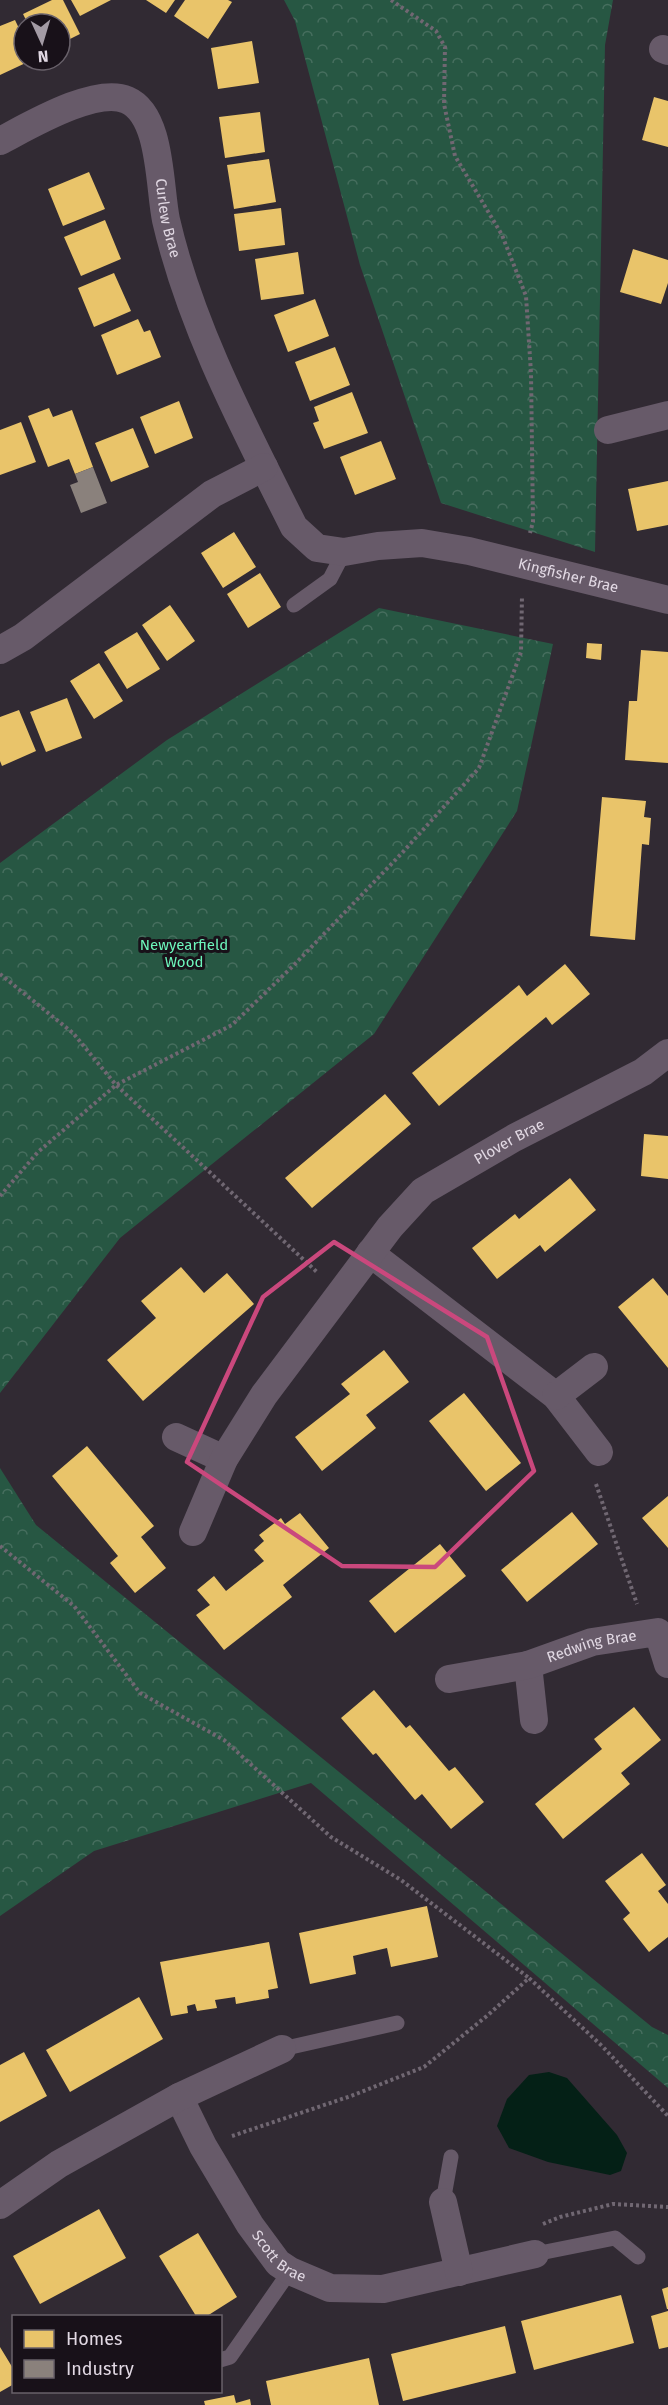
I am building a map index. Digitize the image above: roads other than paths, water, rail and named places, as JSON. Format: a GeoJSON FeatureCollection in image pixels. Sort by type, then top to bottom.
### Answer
{"type":"FeatureCollection","features":[{"type":"Feature","properties":{"kind":"street","name":"Curlew Brae"},"geometry":{"type":"LineString","coordinates":[[0,141],[80,102],[108,95],[126,99],[141,108],[150,125],[164,212],[176,263],[206,339],[294,527],[317,548],[344,552],[378,546],[422,543],[469,551]]}},
{"type":"Feature","properties":{"kind":"street"},"geometry":{"type":"LineString","coordinates":[[608,430],[668,415]]}},
{"type":"Feature","properties":{"kind":"street"},"geometry":{"type":"LineString","coordinates":[[0,650],[23,637],[212,494],[264,467]]}},
{"type":"Feature","properties":{"kind":"street","name":"Kingfisher Brae"},"geometry":{"type":"LineString","coordinates":[[469,551],[668,600]]}},
{"type":"Feature","properties":{"kind":"street","name":"Plover Brae"},"geometry":{"type":"LineString","coordinates":[[193,1532],[224,1458],[264,1395],[390,1227],[423,1191],[514,1138],[643,1072],[668,1053]]}},
{"type":"Feature","properties":{"kind":"street"},"geometry":{"type":"LineString","coordinates":[[370,1254],[556,1396],[599,1452]]}},
{"type":"Feature","properties":{"kind":"street"},"geometry":{"type":"LineString","coordinates":[[556,1396],[594,1367]]}},
{"type":"Feature","properties":{"kind":"street"},"geometry":{"type":"LineString","coordinates":[[176,1437],[224,1458]]}},
{"type":"Feature","properties":{"kind":"street","name":"Redwing Brae"},"geometry":{"type":"LineString","coordinates":[[449,1679],[528,1665],[592,1642],[657,1629],[668,1664]]}},
{"type":"Feature","properties":{"kind":"street","name":"Redwing Brae"},"geometry":{"type":"LineString","coordinates":[[528,1665],[534,1720]]}},
{"type":"Feature","properties":{"kind":"street"},"geometry":{"type":"LineString","coordinates":[[0,2205],[59,2164],[179,2097],[282,2049]]}},
{"type":"Feature","properties":{"kind":"street","name":"Scott Brae"},"geometry":{"type":"LineString","coordinates":[[179,2097],[203,2146],[250,2225],[278,2263],[290,2271],[330,2288],[382,2289],[536,2254]]}},
{"type":"Feature","properties":{"kind":"street"},"geometry":{"type":"LineString","coordinates":[[443,2202],[459,2272]]}},
{"type":"Feature","properties":{"kind":"lane"},"geometry":{"type":"LineString","coordinates":[[294,604],[330,579],[344,552]]}},
{"type":"Feature","properties":{"kind":"lane"},"geometry":{"type":"LineString","coordinates":[[282,2049],[397,2023]]}},
{"type":"Feature","properties":{"kind":"lane"},"geometry":{"type":"LineString","coordinates":[[443,2202],[451,2157]]}},
{"type":"Feature","properties":{"kind":"lane"},"geometry":{"type":"LineString","coordinates":[[536,2254],[615,2238],[638,2258]]}},
{"type":"Feature","properties":{"kind":"lane"},"geometry":{"type":"LineString","coordinates":[[222,2359],[230,2357],[290,2271]]}},
{"type":"Feature","properties":{"kind":"park label","name":"Newyearfield Wood"},"geometry":{"type":"Point","coordinates":[184,954]}}]}
